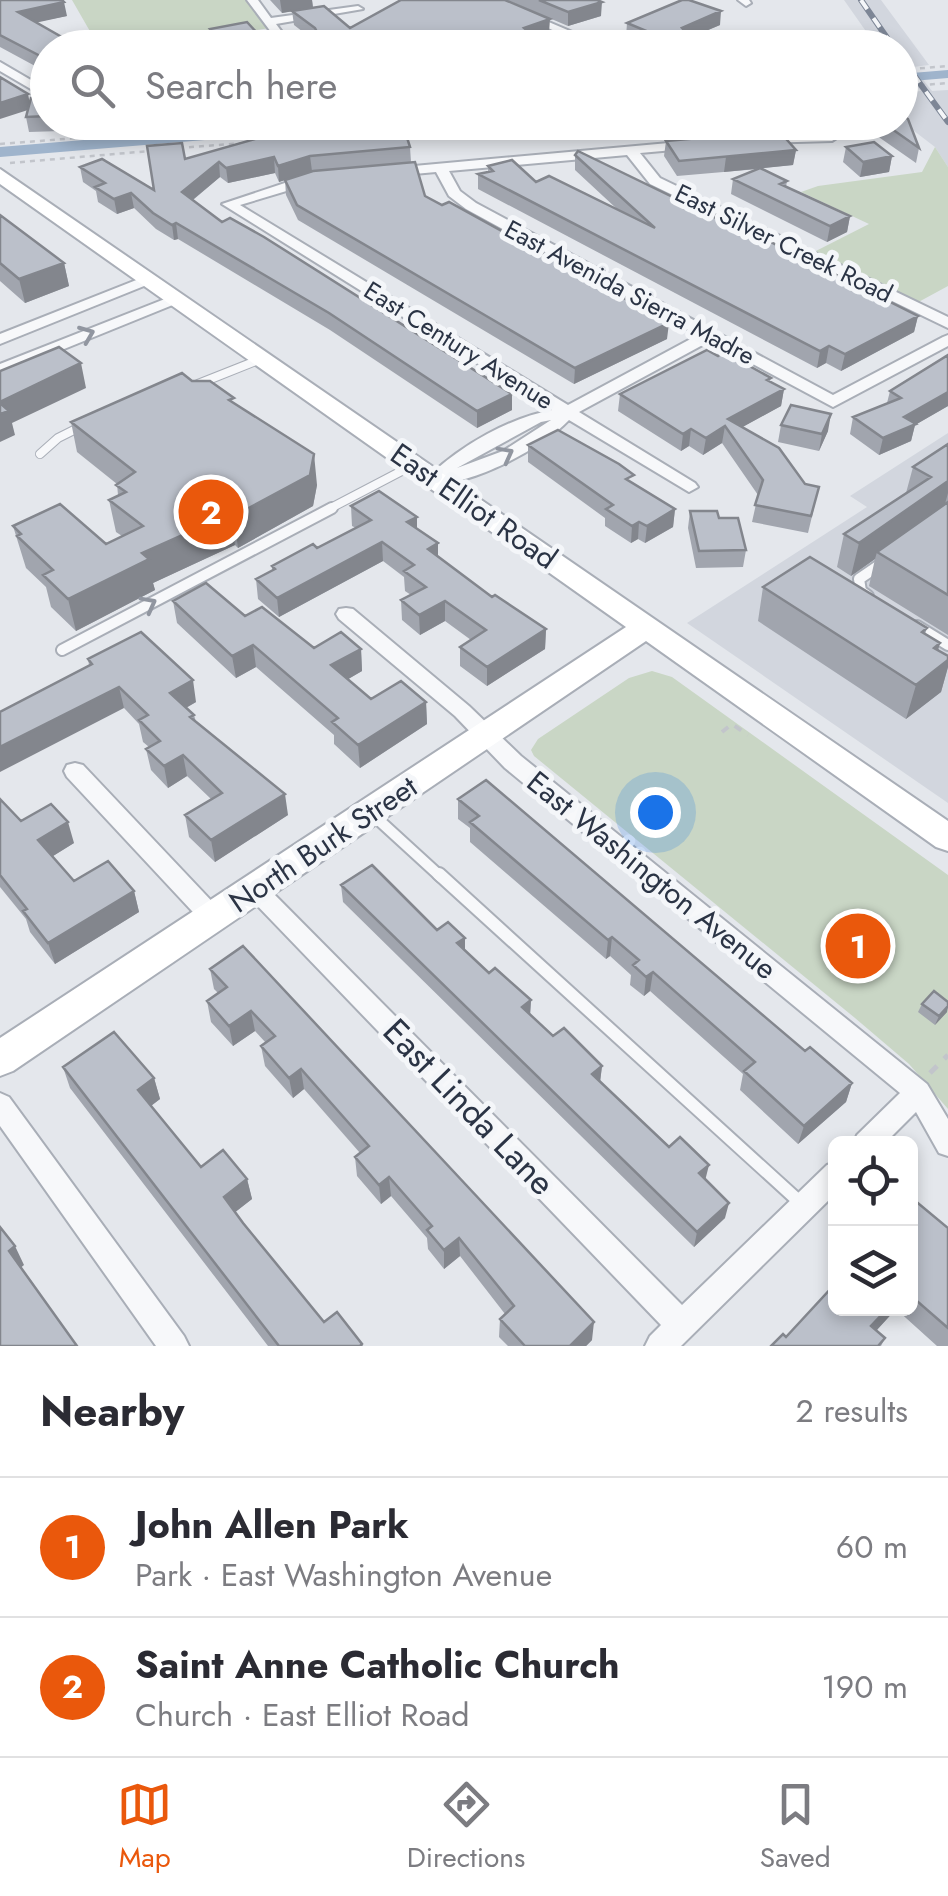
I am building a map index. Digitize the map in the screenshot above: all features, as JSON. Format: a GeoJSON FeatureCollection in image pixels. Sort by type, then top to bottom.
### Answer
{"type":"FeatureCollection","features":[{"type":"Feature","properties":{"kind":"main road","name":"East Elliot Road"},"geometry":{"type":"LineString","coordinates":[[0,174],[948,838]]}},
{"type":"Feature","properties":{"kind":"main road","name":"North Burk Street"},"geometry":{"type":"LineString","coordinates":[[0,1058],[645,628]]}},
{"type":"Feature","properties":{"kind":"street"},"geometry":{"type":"LineString","coordinates":[[252,0],[278,30]]}},
{"type":"Feature","properties":{"kind":"street"},"geometry":{"type":"LineString","coordinates":[[488,0],[558,30]]}},
{"type":"Feature","properties":{"kind":"street"},"geometry":{"type":"LineString","coordinates":[[272,21],[358,9]]}},
{"type":"Feature","properties":{"kind":"street"},"geometry":{"type":"LineString","coordinates":[[0,66],[30,85]]}},
{"type":"Feature","properties":{"kind":"street"},"geometry":{"type":"LineString","coordinates":[[742,141],[764,140]]}},
{"type":"Feature","properties":{"kind":"street"},"geometry":{"type":"LineString","coordinates":[[367,174],[705,144]]}},
{"type":"Feature","properties":{"kind":"street","name":"East Silver Creek Road"},"geometry":{"type":"LineString","coordinates":[[630,150],[656,181],[948,323]]}},
{"type":"Feature","properties":{"kind":"street","name":"East Avenida Sierra Madre"},"geometry":{"type":"LineString","coordinates":[[441,168],[454,193],[471,206],[833,402],[948,340]]}},
{"type":"Feature","properties":{"kind":"street","name":"East Century Avenue"},"geometry":{"type":"LineString","coordinates":[[330,178],[281,186],[229,204],[689,487]]}},
{"type":"Feature","properties":{"kind":"street"},"geometry":{"type":"LineString","coordinates":[[2,335],[149,279]]}},
{"type":"Feature","properties":{"kind":"street"},"geometry":{"type":"LineString","coordinates":[[0,370],[175,299]]}},
{"type":"Feature","properties":{"kind":"street"},"geometry":{"type":"LineString","coordinates":[[2,335],[33,356]]}},
{"type":"Feature","properties":{"kind":"street"},"geometry":{"type":"LineString","coordinates":[[425,471],[474,471],[554,429],[568,412],[710,335]]}},
{"type":"Feature","properties":{"kind":"street","name":"East Washington Avenue"},"geometry":{"type":"LineString","coordinates":[[346,614],[486,734],[513,762],[922,1084],[948,1144]]}},
{"type":"Feature","properties":{"kind":"street"},"geometry":{"type":"LineString","coordinates":[[75,771],[213,918]]}},
{"type":"Feature","properties":{"kind":"street","name":"East Linda Lane"},"geometry":{"type":"LineString","coordinates":[[256,890],[681,1325]]}},
{"type":"Feature","properties":{"kind":"street"},"geometry":{"type":"LineString","coordinates":[[873,1136],[922,1084]]}},
{"type":"Feature","properties":{"kind":"street"},"geometry":{"type":"LineString","coordinates":[[0,1105],[174,1346]]}},
{"type":"Feature","properties":{"kind":"street"},"geometry":{"type":"LineString","coordinates":[[660,1346],[828,1182]]}},
{"type":"Feature","properties":{"kind":"lane"},"geometry":{"type":"LineString","coordinates":[[187,387],[220,378],[262,359]]}},
{"type":"Feature","properties":{"kind":"lane"},"geometry":{"type":"LineString","coordinates":[[40,454],[62,436],[97,419]]}},
{"type":"Feature","properties":{"kind":"lane"},"geometry":{"type":"LineString","coordinates":[[62,650],[425,471]]}},
{"type":"Feature","properties":{"kind":"lane"},"geometry":{"type":"LineString","coordinates":[[876,600],[861,592],[860,579],[889,558]]}},
{"type":"Feature","properties":{"kind":"lane"},"geometry":{"type":"LineString","coordinates":[[904,618],[948,645]]}},
{"type":"Feature","properties":{"kind":"lane"},"geometry":{"type":"LineString","coordinates":[[370,813],[804,1206]]}},
{"type":"Feature","properties":{"kind":"path"},"geometry":{"type":"LineString","coordinates":[[918,68],[948,66]]}},
{"type":"Feature","properties":{"kind":"path"},"geometry":{"type":"LineString","coordinates":[[918,86],[948,84]]}},
{"type":"Feature","properties":{"kind":"path"},"geometry":{"type":"LineString","coordinates":[[0,144],[51,140]]}},
{"type":"Feature","properties":{"kind":"path"},"geometry":{"type":"LineString","coordinates":[[0,164],[260,142]]}},
{"type":"Feature","properties":{"kind":"path"},"geometry":{"type":"LineString","coordinates":[[722,732],[732,724],[748,735]]}},
{"type":"Feature","properties":{"kind":"path"},"geometry":{"type":"LineString","coordinates":[[922,1084],[948,1055]]}},
{"type":"Feature","properties":{"kind":"shaded area"},"geometry":{"type":"Polygon","coordinates":[[[844,0],[881,0],[903,30],[865,30],[844,0]]]}},
{"type":"Feature","properties":{"kind":"shaded area"},"geometry":{"type":"Polygon","coordinates":[[[918,50],[929,65],[918,66],[918,50]]]}},
{"type":"Feature","properties":{"kind":"shaded area"},"geometry":{"type":"Polygon","coordinates":[[[918,73],[932,91],[948,90],[948,167],[935,147],[918,134],[918,73]]]}},
{"type":"Feature","properties":{"kind":"shaded area"},"geometry":{"type":"Polygon","coordinates":[[[948,433],[948,803],[687,623],[867,507],[850,496],[948,433]]]}},
{"type":"Feature","properties":{"kind":"green space"},"geometry":{"type":"Polygon","coordinates":[[[72,0],[252,0],[276,27],[257,30],[89,30],[72,0]]]}},
{"type":"Feature","properties":{"kind":"green space"},"geometry":{"type":"Polygon","coordinates":[[[935,147],[948,167],[948,286],[913,305],[808,255],[869,224],[801,192],[818,186],[922,172],[935,147]]]}},
{"type":"Feature","properties":{"kind":"green space"},"geometry":{"type":"Polygon","coordinates":[[[652,671],[672,677],[948,875],[948,1109],[909,1064],[534,756],[531,750],[538,739],[629,678],[652,671]]]}},
{"type":"Feature","properties":{"kind":"building"},"geometry":{"type":"Polygon","coordinates":[[[0,0],[64,2],[18,12],[50,30],[30,30],[30,51],[0,35],[0,0]]]}},
{"type":"Feature","properties":{"kind":"building"},"geometry":{"type":"Polygon","coordinates":[[[401,0],[505,0],[550,19],[524,28],[526,30],[316,30],[292,11],[324,6],[350,28],[401,0]]]}},
{"type":"Feature","properties":{"kind":"building"},"geometry":{"type":"Polygon","coordinates":[[[539,0],[597,0],[602,2],[568,12],[539,0]]]}},
{"type":"Feature","properties":{"kind":"building"},"geometry":{"type":"Polygon","coordinates":[[[682,0],[721,11],[684,30],[644,30],[627,23],[682,0]]]}},
{"type":"Feature","properties":{"kind":"building"},"geometry":{"type":"Polygon","coordinates":[[[247,22],[254,30],[211,30],[247,22]]]}},
{"type":"Feature","properties":{"kind":"building"},"geometry":{"type":"Polygon","coordinates":[[[0,77],[28,94],[0,103],[0,77]]]}},
{"type":"Feature","properties":{"kind":"building"},"geometry":{"type":"Polygon","coordinates":[[[252,140],[408,140],[410,147],[310,156],[278,166],[274,157],[226,168],[219,162],[182,192],[222,222],[230,218],[264,237],[512,394],[477,411],[329,313],[176,223],[172,225],[131,193],[114,199],[95,187],[105,183],[80,167],[102,159],[154,190],[147,146],[182,143],[185,159],[252,140]]]}},
{"type":"Feature","properties":{"kind":"building"},"geometry":{"type":"Polygon","coordinates":[[[787,140],[796,150],[679,161],[666,141],[787,140]]]}},
{"type":"Feature","properties":{"kind":"building"},"geometry":{"type":"Polygon","coordinates":[[[874,142],[892,156],[863,162],[846,147],[874,142]]]}},
{"type":"Feature","properties":{"kind":"building"},"geometry":{"type":"Polygon","coordinates":[[[578,151],[714,217],[711,212],[918,316],[845,354],[829,346],[820,351],[478,174],[493,171],[488,166],[512,160],[536,182],[549,176],[655,228],[575,155],[578,151]]]}},
{"type":"Feature","properties":{"kind":"building"},"geometry":{"type":"Polygon","coordinates":[[[415,162],[425,196],[442,205],[449,202],[669,323],[575,368],[297,205],[285,180],[313,171],[415,162]]]}},
{"type":"Feature","properties":{"kind":"building"},"geometry":{"type":"Polygon","coordinates":[[[760,168],[787,181],[780,184],[850,216],[830,226],[733,179],[760,168]]]}},
{"type":"Feature","properties":{"kind":"building"},"geometry":{"type":"Polygon","coordinates":[[[0,215],[64,263],[19,279],[0,263],[0,215]]]}},
{"type":"Feature","properties":{"kind":"building"},"geometry":{"type":"Polygon","coordinates":[[[59,347],[81,363],[0,402],[0,371],[59,347]]]}},
{"type":"Feature","properties":{"kind":"building"},"geometry":{"type":"Polygon","coordinates":[[[707,350],[718,356],[724,352],[784,389],[728,419],[779,448],[805,484],[819,487],[811,516],[755,505],[763,480],[725,426],[706,438],[691,429],[683,434],[620,394],[707,350]]]}},
{"type":"Feature","properties":{"kind":"building"},"geometry":{"type":"Polygon","coordinates":[[[948,355],[948,392],[904,417],[916,424],[883,438],[853,417],[901,398],[890,391],[948,355]]]}},
{"type":"Feature","properties":{"kind":"building"},"geometry":{"type":"Polygon","coordinates":[[[182,373],[192,381],[210,381],[234,398],[229,400],[314,454],[310,475],[234,516],[230,514],[142,553],[149,559],[68,599],[43,575],[53,570],[17,536],[21,534],[13,526],[60,504],[106,544],[143,526],[109,500],[126,492],[116,485],[135,472],[71,422],[182,373]]]}},
{"type":"Feature","properties":{"kind":"building"},"geometry":{"type":"Polygon","coordinates":[[[791,405],[831,414],[822,434],[781,425],[791,405]]]}},
{"type":"Feature","properties":{"kind":"building"},"geometry":{"type":"Polygon","coordinates":[[[558,430],[619,464],[634,475],[626,479],[675,509],[647,526],[639,522],[632,526],[606,509],[613,505],[528,445],[558,430]]]}},
{"type":"Feature","properties":{"kind":"building"},"geometry":{"type":"Polygon","coordinates":[[[948,444],[948,481],[859,543],[844,534],[931,477],[913,467],[948,444]]]}},
{"type":"Feature","properties":{"kind":"building"},"geometry":{"type":"Polygon","coordinates":[[[379,491],[417,517],[407,522],[438,543],[428,549],[492,597],[495,595],[546,629],[487,667],[460,647],[486,630],[445,601],[419,615],[401,600],[426,587],[404,571],[414,565],[382,542],[277,598],[256,579],[313,544],[317,548],[371,520],[351,506],[379,491]]]}},
{"type":"Feature","properties":{"kind":"building"},"geometry":{"type":"Polygon","coordinates":[[[948,502],[948,595],[877,552],[948,502]]]}},
{"type":"Feature","properties":{"kind":"building"},"geometry":{"type":"Polygon","coordinates":[[[690,511],[717,511],[719,518],[738,518],[746,550],[699,551],[690,511]]]}},
{"type":"Feature","properties":{"kind":"building"},"geometry":{"type":"Polygon","coordinates":[[[810,557],[927,628],[922,632],[940,643],[934,648],[948,656],[948,660],[916,685],[763,587],[810,557]]]}},
{"type":"Feature","properties":{"kind":"building"},"geometry":{"type":"Polygon","coordinates":[[[206,583],[245,616],[262,607],[314,648],[341,632],[361,649],[331,665],[371,699],[401,681],[426,702],[358,745],[332,722],[338,718],[253,645],[232,656],[173,601],[206,583]]]}},
{"type":"Feature","properties":{"kind":"building"},"geometry":{"type":"Polygon","coordinates":[[[141,632],[193,680],[170,693],[194,715],[190,717],[285,794],[211,840],[185,815],[222,793],[183,755],[164,766],[146,749],[160,741],[139,720],[148,715],[119,687],[0,747],[0,712],[92,664],[88,659],[141,632]]]}},
{"type":"Feature","properties":{"kind":"building"},"geometry":{"type":"Polygon","coordinates":[[[486,780],[805,1051],[810,1047],[852,1083],[804,1126],[744,1071],[755,1062],[653,972],[646,977],[633,965],[639,960],[612,937],[608,940],[470,822],[479,816],[458,799],[486,780]]]}},
{"type":"Feature","properties":{"kind":"building"},"geometry":{"type":"Polygon","coordinates":[[[0,799],[21,821],[51,804],[68,822],[38,840],[74,881],[108,861],[134,891],[48,943],[0,875],[0,799]]]}},
{"type":"Feature","properties":{"kind":"building"},"geometry":{"type":"Polygon","coordinates":[[[372,865],[437,930],[448,922],[465,938],[457,943],[489,973],[495,968],[531,1000],[522,1007],[553,1036],[564,1028],[602,1066],[592,1074],[669,1147],[680,1137],[709,1165],[699,1173],[729,1203],[697,1232],[341,885],[372,865]]]}},
{"type":"Feature","properties":{"kind":"building"},"geometry":{"type":"Polygon","coordinates":[[[243,946],[594,1322],[570,1346],[525,1346],[500,1319],[514,1306],[459,1238],[444,1250],[427,1230],[432,1226],[389,1177],[379,1185],[355,1157],[369,1146],[301,1069],[289,1078],[261,1046],[275,1036],[251,1011],[229,1026],[207,1001],[227,987],[210,969],[243,946]]]}},
{"type":"Feature","properties":{"kind":"building"},"geometry":{"type":"Polygon","coordinates":[[[934,991],[948,1002],[939,1016],[922,1004],[934,991]]]}},
{"type":"Feature","properties":{"kind":"building"},"geometry":{"type":"Polygon","coordinates":[[[114,1032],[154,1078],[138,1090],[201,1167],[223,1150],[247,1179],[224,1197],[324,1322],[337,1312],[360,1346],[279,1346],[63,1067],[114,1032]]]}},
{"type":"Feature","properties":{"kind":"building"},"geometry":{"type":"Polygon","coordinates":[[[918,1203],[948,1228],[948,1328],[918,1302],[918,1203]]]}},
{"type":"Feature","properties":{"kind":"building"},"geometry":{"type":"Polygon","coordinates":[[[0,1227],[15,1246],[9,1251],[77,1346],[0,1346],[0,1227]]]}},
{"type":"Feature","properties":{"kind":"building"},"geometry":{"type":"Polygon","coordinates":[[[828,1292],[828,1316],[880,1316],[871,1326],[885,1338],[878,1346],[771,1346],[783,1334],[786,1337],[828,1292]]]}},
{"type":"Feature","properties":{"kind":"waterway"},"geometry":{"type":"LineString","coordinates":[[918,76],[948,74]]}},
{"type":"Feature","properties":{"kind":"waterway"},"geometry":{"type":"LineString","coordinates":[[0,152],[144,140]]}},
{"type":"Feature","properties":{"kind":"railway"},"geometry":{"type":"LineString","coordinates":[[861,0],[882,30]]}},
{"type":"Feature","properties":{"kind":"railway"},"geometry":{"type":"LineString","coordinates":[[918,81],[948,122]]}},
{"type":"Feature","properties":{"kind":"place","name":"Saint Anne Catholic Church"},"geometry":{"type":"Point","coordinates":[211,512]}},
{"type":"Feature","properties":{"kind":"place","name":"John Allen Park"},"geometry":{"type":"Point","coordinates":[858,946]}}]}
